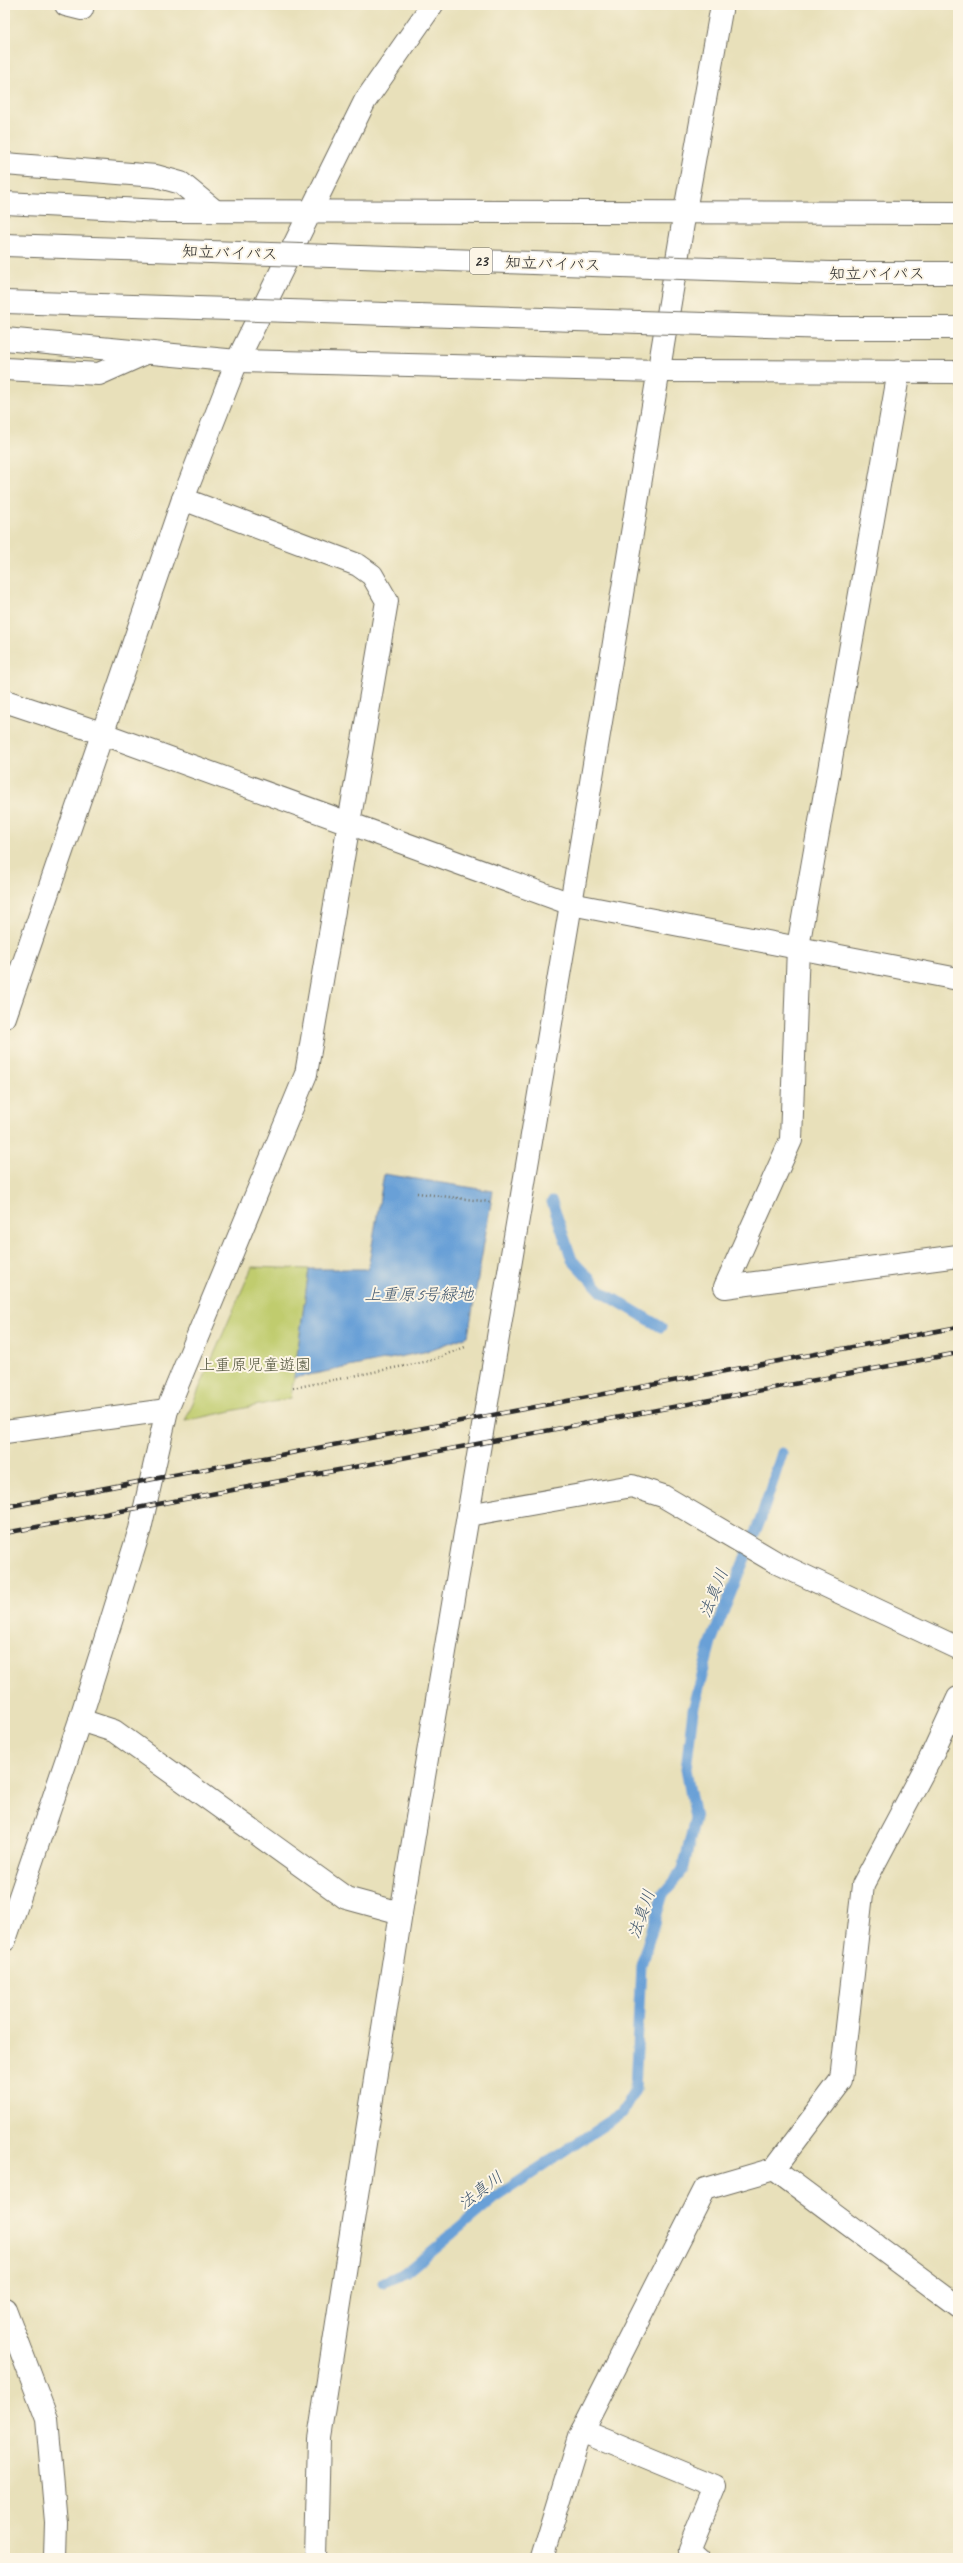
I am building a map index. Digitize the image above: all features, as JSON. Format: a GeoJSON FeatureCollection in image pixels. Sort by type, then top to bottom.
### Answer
{"type":"FeatureCollection","features":[{"type":"Feature","properties":{"kind":"main road"},"geometry":{"type":"LineString","coordinates":[[66,5],[82,9],[83,5]]}},
{"type":"Feature","properties":{"kind":"main road"},"geometry":{"type":"LineString","coordinates":[[5,1017],[101,733],[183,499],[237,361],[309,211],[365,101],[432,5]]}},
{"type":"Feature","properties":{"kind":"main road"},"geometry":{"type":"LineString","coordinates":[[316,2558],[319,2438],[401,1913],[572,904],[685,211],[722,5]]}},
{"type":"Feature","properties":{"kind":"main road"},"geometry":{"type":"LineString","coordinates":[[5,164],[156,176],[181,183],[215,211]]}},
{"type":"Feature","properties":{"kind":"main road"},"geometry":{"type":"LineString","coordinates":[[5,203],[215,211],[685,211],[958,213]]}},
{"type":"Feature","properties":{"kind":"main road","name":"知立バイパス"},"geometry":{"type":"LineString","coordinates":[[5,244],[830,273],[958,273]]}},
{"type":"Feature","properties":{"kind":"main road"},"geometry":{"type":"LineString","coordinates":[[5,302],[823,328],[958,328]]}},
{"type":"Feature","properties":{"kind":"main road"},"geometry":{"type":"LineString","coordinates":[[5,339],[237,361],[659,371],[958,372]]}},
{"type":"Feature","properties":{"kind":"main road"},"geometry":{"type":"LineString","coordinates":[[5,369],[99,374],[147,353]]}},
{"type":"Feature","properties":{"kind":"main road"},"geometry":{"type":"LineString","coordinates":[[898,371],[798,947],[791,1140],[725,1287],[958,1256]]}},
{"type":"Feature","properties":{"kind":"main road"},"geometry":{"type":"LineString","coordinates":[[5,1940],[80,1720],[140,1529],[167,1410],[306,1074],[387,601],[372,575],[358,565],[183,499]]}},
{"type":"Feature","properties":{"kind":"main road"},"geometry":{"type":"LineString","coordinates":[[5,701],[101,733],[572,904],[958,979]]}},
{"type":"Feature","properties":{"kind":"main road"},"geometry":{"type":"LineString","coordinates":[[5,1432],[167,1410]]}},
{"type":"Feature","properties":{"kind":"main road"},"geometry":{"type":"LineString","coordinates":[[468,1515],[632,1486],[663,1496],[777,1563],[958,1648]]}},
{"type":"Feature","properties":{"kind":"main road"},"geometry":{"type":"LineString","coordinates":[[542,2558],[582,2431],[705,2189],[774,2169],[841,2080],[863,1885],[930,1758],[958,1698]]}},
{"type":"Feature","properties":{"kind":"main road"},"geometry":{"type":"LineString","coordinates":[[80,1720],[114,1730],[346,1898],[401,1913]]}},
{"type":"Feature","properties":{"kind":"main road"},"geometry":{"type":"LineString","coordinates":[[774,2169],[958,2306]]}},
{"type":"Feature","properties":{"kind":"main road"},"geometry":{"type":"LineString","coordinates":[[5,2309],[47,2419],[56,2522],[56,2558]]}},
{"type":"Feature","properties":{"kind":"main road"},"geometry":{"type":"LineString","coordinates":[[582,2431],[715,2486],[689,2549],[699,2558]]}},
{"type":"Feature","properties":{"kind":"path"},"geometry":{"type":"LineString","coordinates":[[417,1193],[492,1202]]}},
{"type":"Feature","properties":{"kind":"path"},"geometry":{"type":"LineString","coordinates":[[293,1388],[429,1361],[466,1347],[470,1341]]}},
{"type":"Feature","properties":{"kind":"green space","name":"上重原児童遊園"},"geometry":{"type":"Polygon","coordinates":[[[252,1267],[309,1269],[291,1398],[185,1421],[252,1267]]]}},
{"type":"Feature","properties":{"kind":"water","name":"上重原5号緑地"},"geometry":{"type":"Polygon","coordinates":[[[384,1174],[493,1191],[468,1336],[424,1352],[294,1378],[309,1269],[368,1269],[384,1174]]]}},
{"type":"Feature","properties":{"kind":"waterway","name":"法真川"},"geometry":{"type":"LineString","coordinates":[[552,1202],[572,1260],[602,1292],[661,1327]]}},
{"type":"Feature","properties":{"kind":"waterway","name":"法真川"},"geometry":{"type":"LineString","coordinates":[[384,2282],[405,2273],[493,2199],[622,2113],[635,2090],[641,1965],[663,1894],[683,1870],[695,1818],[686,1769],[693,1710],[711,1642],[760,1521],[782,1453]]}},
{"type":"Feature","properties":{"kind":"railway"},"geometry":{"type":"LineString","coordinates":[[5,1507],[958,1327]]}},
{"type":"Feature","properties":{"kind":"railway"},"geometry":{"type":"LineString","coordinates":[[5,1533],[958,1353]]}}]}
